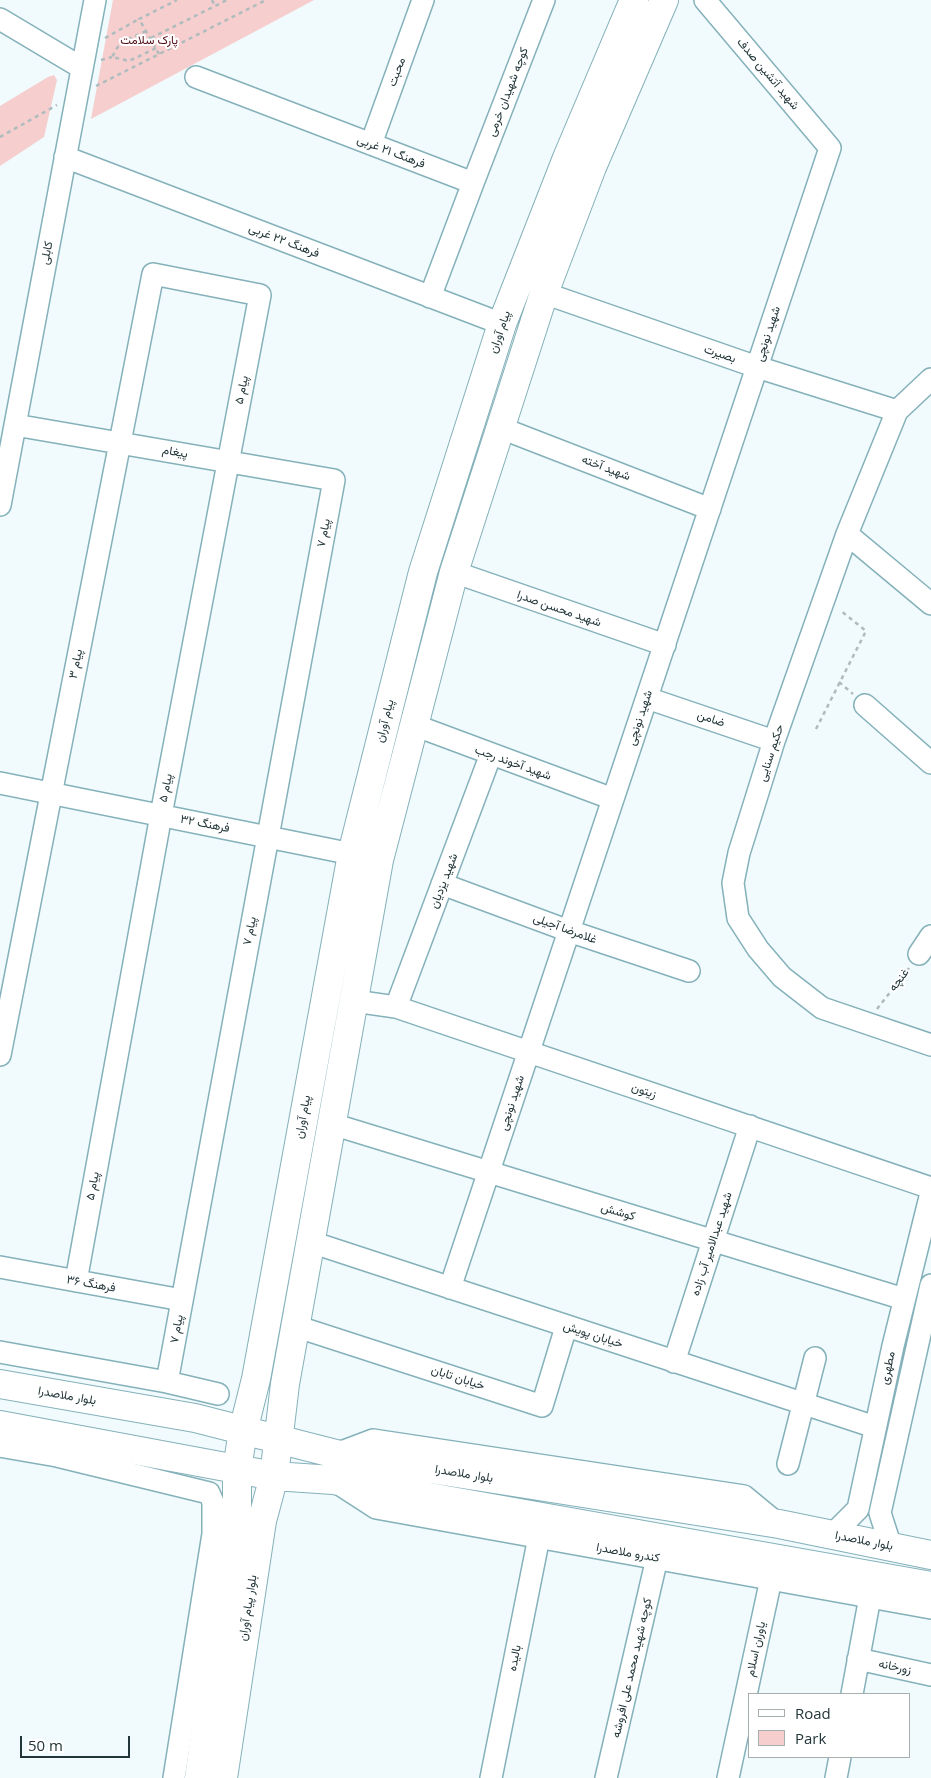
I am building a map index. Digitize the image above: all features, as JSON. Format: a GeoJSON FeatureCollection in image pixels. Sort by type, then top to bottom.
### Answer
{"type":"FeatureCollection","features":[{"type":"Feature","properties":{"kind":"main road","name":"پیام آوران"},"geometry":{"type":"LineString","coordinates":[[237,1469],[243,1431],[256,1379],[352,854],[423,572],[502,324],[567,158],[634,0]]}},
{"type":"Feature","properties":{"kind":"main road"},"geometry":{"type":"LineString","coordinates":[[280,1438],[285,1384],[379,860],[454,572],[544,293],[592,167],[664,0]]}},
{"type":"Feature","properties":{"kind":"main road"},"geometry":{"type":"LineString","coordinates":[[448,496],[476,505]]}},
{"type":"Feature","properties":{"kind":"main road"},"geometry":{"type":"LineString","coordinates":[[256,1379],[260,1387],[269,1391],[278,1390],[285,1384]]}},
{"type":"Feature","properties":{"kind":"main road","name":"بلوار ملاصدرا"},"geometry":{"type":"LineString","coordinates":[[0,1384],[195,1418],[243,1431],[280,1438],[335,1467],[931,1586]]}},
{"type":"Feature","properties":{"kind":"main road"},"geometry":{"type":"LineString","coordinates":[[188,1459],[198,1440],[198,1425],[195,1418]]}},
{"type":"Feature","properties":{"kind":"main road","name":"بلوار ملاصدرا"},"geometry":{"type":"LineString","coordinates":[[0,1425],[274,1476],[335,1467],[779,1524],[931,1555]]}},
{"type":"Feature","properties":{"kind":"main road","name":"بلوار پیام آوران"},"geometry":{"type":"LineString","coordinates":[[199,1778],[249,1518],[274,1476],[280,1438]]}},
{"type":"Feature","properties":{"kind":"main road","name":"بلوار پیام آوران"},"geometry":{"type":"LineString","coordinates":[[223,1778],[249,1518],[237,1469]]}},
{"type":"Feature","properties":{"kind":"street","name":"کابلی"},"geometry":{"type":"LineString","coordinates":[[0,505],[95,0]]}},
{"type":"Feature","properties":{"kind":"street","name":"محبت"},"geometry":{"type":"LineString","coordinates":[[371,144],[423,0]]}},
{"type":"Feature","properties":{"kind":"street","name":"کوچه شهیدان خرمی"},"geometry":{"type":"LineString","coordinates":[[473,184],[544,0]]}},
{"type":"Feature","properties":{"kind":"street","name":"شهید آتشین صدف"},"geometry":{"type":"LineString","coordinates":[[705,0],[830,148]]}},
{"type":"Feature","properties":{"kind":"street"},"geometry":{"type":"LineString","coordinates":[[0,19],[82,68]]}},
{"type":"Feature","properties":{"kind":"street","name":"فرهنگ ۲۱ غربی"},"geometry":{"type":"LineString","coordinates":[[196,77],[473,184]]}},
{"type":"Feature","properties":{"kind":"street","name":"شهید نونچی"},"geometry":{"type":"LineString","coordinates":[[450,1288],[830,148]]}},
{"type":"Feature","properties":{"kind":"street","name":"فرهنگ ۲۲ غربی"},"geometry":{"type":"LineString","coordinates":[[65,157],[502,324]]}},
{"type":"Feature","properties":{"kind":"street"},"geometry":{"type":"LineString","coordinates":[[430,297],[473,184]]}},
{"type":"Feature","properties":{"kind":"street","name":"پیام ۵"},"geometry":{"type":"LineString","coordinates":[[76,1281],[160,815],[260,295],[153,274]]}},
{"type":"Feature","properties":{"kind":"street","name":"پیام ۳"},"geometry":{"type":"LineString","coordinates":[[0,1055],[8,973],[51,793],[153,274]]}},
{"type":"Feature","properties":{"kind":"street","name":"بصیرت"},"geometry":{"type":"LineString","coordinates":[[544,293],[757,367],[897,411]]}},
{"type":"Feature","properties":{"kind":"street","name":"حکیم سنایی"},"geometry":{"type":"LineString","coordinates":[[931,379],[897,411],[846,534],[774,741],[739,853],[733,883],[738,918],[758,949],[782,977],[822,1008],[931,1045]]}},
{"type":"Feature","properties":{"kind":"street","name":"پیغام"},"geometry":{"type":"LineString","coordinates":[[15,425],[334,480]]}},
{"type":"Feature","properties":{"kind":"street","name":"شهید آخته"},"geometry":{"type":"LineString","coordinates":[[501,428],[710,509]]}},
{"type":"Feature","properties":{"kind":"street","name":"پیام ۷"},"geometry":{"type":"LineString","coordinates":[[168,1382],[334,480]]}},
{"type":"Feature","properties":{"kind":"street"},"geometry":{"type":"LineString","coordinates":[[846,534],[931,604]]}},
{"type":"Feature","properties":{"kind":"street","name":"شهید محسن صدرا"},"geometry":{"type":"LineString","coordinates":[[454,572],[665,645]]}},
{"type":"Feature","properties":{"kind":"street","name":"ضامن"},"geometry":{"type":"LineString","coordinates":[[647,698],[774,741]]}},
{"type":"Feature","properties":{"kind":"street"},"geometry":{"type":"LineString","coordinates":[[865,705],[931,763]]}},
{"type":"Feature","properties":{"kind":"street","name":"شهید آخوند رجب"},"geometry":{"type":"LineString","coordinates":[[414,725],[613,799]]}},
{"type":"Feature","properties":{"kind":"street","name":"شهید یزدیان"},"geometry":{"type":"LineString","coordinates":[[396,1007],[491,754]]}},
{"type":"Feature","properties":{"kind":"street","name":"فرهنگ ۳۲"},"geometry":{"type":"LineString","coordinates":[[0,783],[352,854]]}},
{"type":"Feature","properties":{"kind":"street","name":"غلامرضا آجیلی"},"geometry":{"type":"LineString","coordinates":[[442,884],[569,931],[689,971]]}},
{"type":"Feature","properties":{"kind":"street"},"geometry":{"type":"LineString","coordinates":[[919,954],[931,936]]}},
{"type":"Feature","properties":{"kind":"street","name":"زیتون"},"geometry":{"type":"LineString","coordinates":[[354,1001],[396,1007],[931,1188]]}},
{"type":"Feature","properties":{"kind":"street","name":"کوشش"},"geometry":{"type":"LineString","coordinates":[[332,1124],[904,1299]]}},
{"type":"Feature","properties":{"kind":"street","name":"شهید عبدالامیر آب زاده"},"geometry":{"type":"LineString","coordinates":[[674,1362],[750,1126]]}},
{"type":"Feature","properties":{"kind":"street","name":"مطهری"},"geometry":{"type":"LineString","coordinates":[[858,1509],[904,1299],[931,1193]]}},
{"type":"Feature","properties":{"kind":"street","name":"خیابان پویش"},"geometry":{"type":"LineString","coordinates":[[310,1242],[875,1427]]}},
{"type":"Feature","properties":{"kind":"street","name":"فرهنگ ۳۶"},"geometry":{"type":"LineString","coordinates":[[0,1267],[182,1300]]}},
{"type":"Feature","properties":{"kind":"street","name":"مطهری"},"geometry":{"type":"LineString","coordinates":[[880,1514],[931,1285]]}},
{"type":"Feature","properties":{"kind":"street","name":"خیابان تابان"},"geometry":{"type":"LineString","coordinates":[[295,1326],[542,1406],[566,1326]]}},
{"type":"Feature","properties":{"kind":"street"},"geometry":{"type":"LineString","coordinates":[[0,1352],[168,1382],[218,1394]]}},
{"type":"Feature","properties":{"kind":"street"},"geometry":{"type":"LineString","coordinates":[[788,1464],[815,1358]]}},
{"type":"Feature","properties":{"kind":"street"},"geometry":{"type":"LineString","coordinates":[[77,1397],[81,1367]]}},
{"type":"Feature","properties":{"kind":"street"},"geometry":{"type":"LineString","coordinates":[[57,1456],[102,1443]]}},
{"type":"Feature","properties":{"kind":"street"},"geometry":{"type":"LineString","coordinates":[[0,1446],[57,1456],[209,1493],[213,1502],[213,1534],[174,1778]]}},
{"type":"Feature","properties":{"kind":"street","name":"کندرو ملاصدرا"},"geometry":{"type":"LineString","coordinates":[[335,1467],[376,1508],[931,1608]]}},
{"type":"Feature","properties":{"kind":"street"},"geometry":{"type":"LineString","coordinates":[[832,1535],[858,1509],[868,1517],[880,1514],[891,1547]]}},
{"type":"Feature","properties":{"kind":"street","name":"بالیده"},"geometry":{"type":"LineString","coordinates":[[491,1778],[539,1537]]}},
{"type":"Feature","properties":{"kind":"street","name":"کوچه شهید محمد علی افروشه"},"geometry":{"type":"LineString","coordinates":[[606,1778],[657,1558]]}},
{"type":"Feature","properties":{"kind":"street","name":"یاوران اسلام"},"geometry":{"type":"LineString","coordinates":[[728,1778],[771,1579]]}},
{"type":"Feature","properties":{"kind":"street"},"geometry":{"type":"LineString","coordinates":[[852,1693],[870,1597]]}},
{"type":"Feature","properties":{"kind":"street","name":"زورخانه"},"geometry":{"type":"LineString","coordinates":[[858,1659],[931,1676]]}},
{"type":"Feature","properties":{"kind":"street"},"geometry":{"type":"LineString","coordinates":[[836,1778],[840,1758]]}},
{"type":"Feature","properties":{"kind":"path"},"geometry":{"type":"LineString","coordinates":[[86,46],[177,0]]}},
{"type":"Feature","properties":{"kind":"path"},"geometry":{"type":"LineString","coordinates":[[212,0],[215,6]]}},
{"type":"Feature","properties":{"kind":"path"},"geometry":{"type":"LineString","coordinates":[[151,38],[227,0]]}},
{"type":"Feature","properties":{"kind":"path"},"geometry":{"type":"LineString","coordinates":[[0,137],[48,109],[266,0]]}},
{"type":"Feature","properties":{"kind":"path"},"geometry":{"type":"LineString","coordinates":[[139,20],[159,54]]}},
{"type":"Feature","properties":{"kind":"path"},"geometry":{"type":"LineString","coordinates":[[146,31],[120,43],[112,57],[129,61],[156,48]]}},
{"type":"Feature","properties":{"kind":"path"},"geometry":{"type":"LineString","coordinates":[[816,729],[866,631],[824,598]]}},
{"type":"Feature","properties":{"kind":"path","name":"غنچه"},"geometry":{"type":"LineString","coordinates":[[866,1024],[919,954]]}},
{"type":"Feature","properties":{"kind":"green space","name":"پارک سلامت"},"geometry":{"type":"Polygon","coordinates":[[[113,0],[314,0],[91,119],[113,0]]]}},
{"type":"Feature","properties":{"kind":"green space"},"geometry":{"type":"Polygon","coordinates":[[[54,75],[57,80],[44,137],[0,166],[0,106],[54,75]]]}}]}
